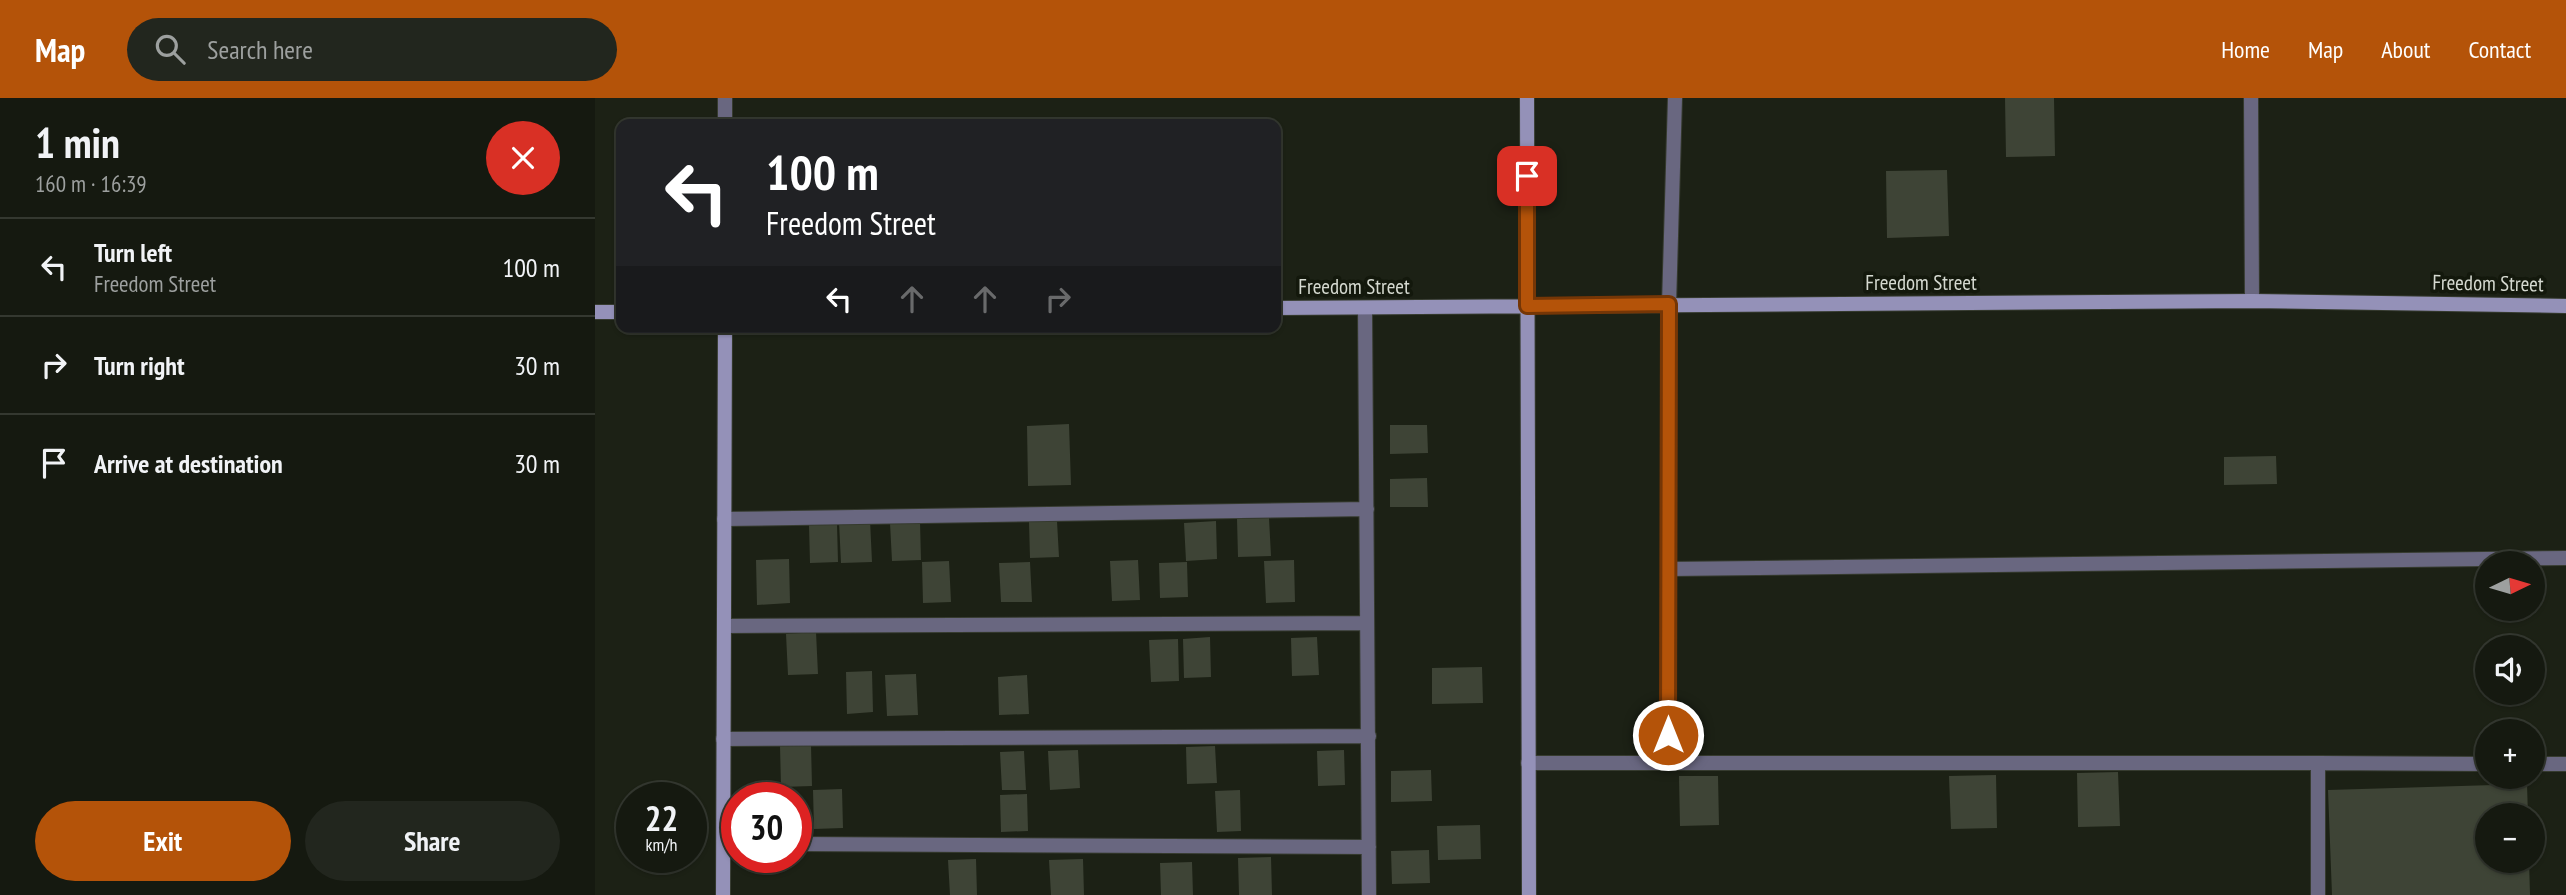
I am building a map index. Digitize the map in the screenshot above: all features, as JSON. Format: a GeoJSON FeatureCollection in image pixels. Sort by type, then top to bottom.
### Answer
{"type":"FeatureCollection","features":[{"type":"Feature","properties":{"kind":"street"},"geometry":{"type":"LineString","coordinates":[[725,98],[725,119]]}},
{"type":"Feature","properties":{"kind":"street"},"geometry":{"type":"LineString","coordinates":[[1527,98],[1529,895]]}},
{"type":"Feature","properties":{"kind":"street"},"geometry":{"type":"LineString","coordinates":[[1668,763],[1669,304],[1675,98]]}},
{"type":"Feature","properties":{"kind":"street"},"geometry":{"type":"LineString","coordinates":[[2251,98],[2252,301]]}},
{"type":"Feature","properties":{"kind":"street","name":"Freedom Street"},"geometry":{"type":"LineString","coordinates":[[1281,308],[2252,301],[2566,306]]}},
{"type":"Feature","properties":{"kind":"street"},"geometry":{"type":"LineString","coordinates":[[1365,308],[1369,895]]}},
{"type":"Feature","properties":{"kind":"street"},"geometry":{"type":"LineString","coordinates":[[595,312],[616,312]]}},
{"type":"Feature","properties":{"kind":"street"},"geometry":{"type":"LineString","coordinates":[[725,333],[723,739],[726,782]]}},
{"type":"Feature","properties":{"kind":"street"},"geometry":{"type":"LineString","coordinates":[[724,519],[1367,509]]}},
{"type":"Feature","properties":{"kind":"street"},"geometry":{"type":"LineString","coordinates":[[1669,569],[2566,558]]}},
{"type":"Feature","properties":{"kind":"street"},"geometry":{"type":"LineString","coordinates":[[724,626],[1367,623]]}},
{"type":"Feature","properties":{"kind":"street"},"geometry":{"type":"LineString","coordinates":[[723,739],[1369,736]]}},
{"type":"Feature","properties":{"kind":"street"},"geometry":{"type":"LineString","coordinates":[[2318,895],[2319,763]]}},
{"type":"Feature","properties":{"kind":"street"},"geometry":{"type":"LineString","coordinates":[[1528,764],[2475,764]]}},
{"type":"Feature","properties":{"kind":"street"},"geometry":{"type":"LineString","coordinates":[[2545,764],[2566,764]]}},
{"type":"Feature","properties":{"kind":"street"},"geometry":{"type":"LineString","coordinates":[[812,844],[1369,848]]}},
{"type":"Feature","properties":{"kind":"street"},"geometry":{"type":"LineString","coordinates":[[723,895],[726,873]]}},
{"type":"Feature","properties":{"kind":"building"},"geometry":{"type":"Polygon","coordinates":[[[2005,98],[2054,98],[2055,156],[2006,157],[2005,98]]]}},
{"type":"Feature","properties":{"kind":"building"},"geometry":{"type":"Polygon","coordinates":[[[1947,170],[1949,236],[1887,238],[1886,171],[1947,170]]]}},
{"type":"Feature","properties":{"kind":"building"},"geometry":{"type":"Polygon","coordinates":[[[1069,424],[1071,485],[1028,486],[1027,426],[1069,424]]]}},
{"type":"Feature","properties":{"kind":"building"},"geometry":{"type":"Polygon","coordinates":[[[1390,425],[1427,425],[1428,453],[1390,454],[1390,425]]]}},
{"type":"Feature","properties":{"kind":"building"},"geometry":{"type":"Polygon","coordinates":[[[2276,456],[2277,484],[2224,485],[2224,457],[2276,456]]]}},
{"type":"Feature","properties":{"kind":"building"},"geometry":{"type":"Polygon","coordinates":[[[1427,478],[1428,507],[1390,507],[1390,479],[1427,478]]]}},
{"type":"Feature","properties":{"kind":"building"},"geometry":{"type":"Polygon","coordinates":[[[1269,518],[1271,556],[1238,557],[1237,519],[1269,518]]]}},
{"type":"Feature","properties":{"kind":"building"},"geometry":{"type":"Polygon","coordinates":[[[870,520],[872,562],[841,563],[839,522],[870,520]]]}},
{"type":"Feature","properties":{"kind":"building"},"geometry":{"type":"Polygon","coordinates":[[[1057,521],[1059,557],[1030,558],[1029,522],[1057,521]]]}},
{"type":"Feature","properties":{"kind":"building"},"geometry":{"type":"Polygon","coordinates":[[[1216,521],[1217,559],[1186,561],[1184,523],[1216,521]]]}},
{"type":"Feature","properties":{"kind":"building"},"geometry":{"type":"Polygon","coordinates":[[[920,522],[921,560],[892,561],[890,523],[920,522]]]}},
{"type":"Feature","properties":{"kind":"building"},"geometry":{"type":"Polygon","coordinates":[[[837,524],[838,562],[810,563],[809,525],[837,524]]]}},
{"type":"Feature","properties":{"kind":"building"},"geometry":{"type":"Polygon","coordinates":[[[789,559],[790,603],[757,605],[756,560],[789,559]]]}},
{"type":"Feature","properties":{"kind":"building"},"geometry":{"type":"Polygon","coordinates":[[[1138,560],[1140,600],[1112,601],[1110,561],[1138,560]]]}},
{"type":"Feature","properties":{"kind":"building"},"geometry":{"type":"Polygon","coordinates":[[[1294,560],[1295,602],[1266,603],[1264,561],[1294,560]]]}},
{"type":"Feature","properties":{"kind":"building"},"geometry":{"type":"Polygon","coordinates":[[[949,561],[951,602],[923,603],[922,562],[949,561]]]}},
{"type":"Feature","properties":{"kind":"building"},"geometry":{"type":"Polygon","coordinates":[[[1030,562],[1032,602],[1001,602],[999,563],[1030,562]]]}},
{"type":"Feature","properties":{"kind":"building"},"geometry":{"type":"Polygon","coordinates":[[[1187,562],[1188,597],[1160,598],[1159,563],[1187,562]]]}},
{"type":"Feature","properties":{"kind":"building"},"geometry":{"type":"Polygon","coordinates":[[[816,632],[818,674],[788,675],[786,634],[816,632]]]}},
{"type":"Feature","properties":{"kind":"building"},"geometry":{"type":"Polygon","coordinates":[[[1210,637],[1211,677],[1184,678],[1183,639],[1210,637]]]}},
{"type":"Feature","properties":{"kind":"building"},"geometry":{"type":"Polygon","coordinates":[[[1317,637],[1319,675],[1292,676],[1291,638],[1317,637]]]}},
{"type":"Feature","properties":{"kind":"building"},"geometry":{"type":"Polygon","coordinates":[[[1178,639],[1179,681],[1151,682],[1149,640],[1178,639]]]}},
{"type":"Feature","properties":{"kind":"building"},"geometry":{"type":"Polygon","coordinates":[[[1482,667],[1483,703],[1432,704],[1432,668],[1482,667]]]}},
{"type":"Feature","properties":{"kind":"building"},"geometry":{"type":"Polygon","coordinates":[[[872,671],[873,712],[847,714],[846,672],[872,671]]]}},
{"type":"Feature","properties":{"kind":"building"},"geometry":{"type":"Polygon","coordinates":[[[916,674],[918,715],[887,716],[885,675],[916,674]]]}},
{"type":"Feature","properties":{"kind":"building"},"geometry":{"type":"Polygon","coordinates":[[[1027,675],[1029,714],[999,715],[998,677],[1027,675]]]}},
{"type":"Feature","properties":{"kind":"building"},"geometry":{"type":"Polygon","coordinates":[[[811,745],[812,782],[781,782],[780,746],[811,745]]]}},
{"type":"Feature","properties":{"kind":"building"},"geometry":{"type":"Polygon","coordinates":[[[1215,746],[1217,783],[1187,784],[1186,747],[1215,746]]]}},
{"type":"Feature","properties":{"kind":"building"},"geometry":{"type":"Polygon","coordinates":[[[1078,750],[1080,788],[1050,790],[1048,751],[1078,750]]]}},
{"type":"Feature","properties":{"kind":"building"},"geometry":{"type":"Polygon","coordinates":[[[1344,750],[1345,785],[1318,786],[1317,751],[1344,750]]]}},
{"type":"Feature","properties":{"kind":"building"},"geometry":{"type":"Polygon","coordinates":[[[1024,751],[1026,790],[1002,790],[1000,752],[1024,751]]]}},
{"type":"Feature","properties":{"kind":"building"},"geometry":{"type":"Polygon","coordinates":[[[1431,770],[1432,801],[1391,802],[1391,771],[1431,770]]]}},
{"type":"Feature","properties":{"kind":"building"},"geometry":{"type":"Polygon","coordinates":[[[2118,772],[2120,826],[2078,827],[2077,773],[2118,772]]]}},
{"type":"Feature","properties":{"kind":"building"},"geometry":{"type":"Polygon","coordinates":[[[1996,775],[1997,828],[1951,829],[1949,776],[1996,775]]]}},
{"type":"Feature","properties":{"kind":"building"},"geometry":{"type":"Polygon","coordinates":[[[1679,776],[1718,776],[1719,825],[1680,826],[1679,776]]]}},
{"type":"Feature","properties":{"kind":"building"},"geometry":{"type":"Polygon","coordinates":[[[2475,786],[2475,789],[2527,789],[2528,803],[2475,803],[2475,873],[2529,873],[2530,895],[2332,895],[2328,790],[2475,786]]]}},
{"type":"Feature","properties":{"kind":"building"},"geometry":{"type":"Polygon","coordinates":[[[842,789],[843,828],[814,829],[813,790],[842,789]]]}},
{"type":"Feature","properties":{"kind":"building"},"geometry":{"type":"Polygon","coordinates":[[[1240,790],[1241,831],[1217,832],[1215,791],[1240,790]]]}},
{"type":"Feature","properties":{"kind":"building"},"geometry":{"type":"Polygon","coordinates":[[[1027,794],[1028,831],[1001,832],[1000,795],[1027,794]]]}},
{"type":"Feature","properties":{"kind":"building"},"geometry":{"type":"Polygon","coordinates":[[[1480,825],[1481,859],[1438,860],[1437,826],[1480,825]]]}},
{"type":"Feature","properties":{"kind":"building"},"geometry":{"type":"Polygon","coordinates":[[[1429,850],[1430,883],[1392,884],[1391,851],[1429,850]]]}},
{"type":"Feature","properties":{"kind":"building"},"geometry":{"type":"Polygon","coordinates":[[[1271,857],[1272,895],[1239,895],[1238,858],[1271,857]]]}},
{"type":"Feature","properties":{"kind":"building"},"geometry":{"type":"Polygon","coordinates":[[[976,859],[977,895],[950,895],[948,860],[976,859]]]}},
{"type":"Feature","properties":{"kind":"building"},"geometry":{"type":"Polygon","coordinates":[[[1083,859],[1084,895],[1051,895],[1049,860],[1083,859]]]}},
{"type":"Feature","properties":{"kind":"building"},"geometry":{"type":"Polygon","coordinates":[[[1192,862],[1193,895],[1161,895],[1160,863],[1192,862]]]}},
{"type":"Feature","properties":{"kind":"route"},"geometry":{"type":"LineString","coordinates":[[1527,176],[1527,306],[1669,304],[1668,735]]}}]}
